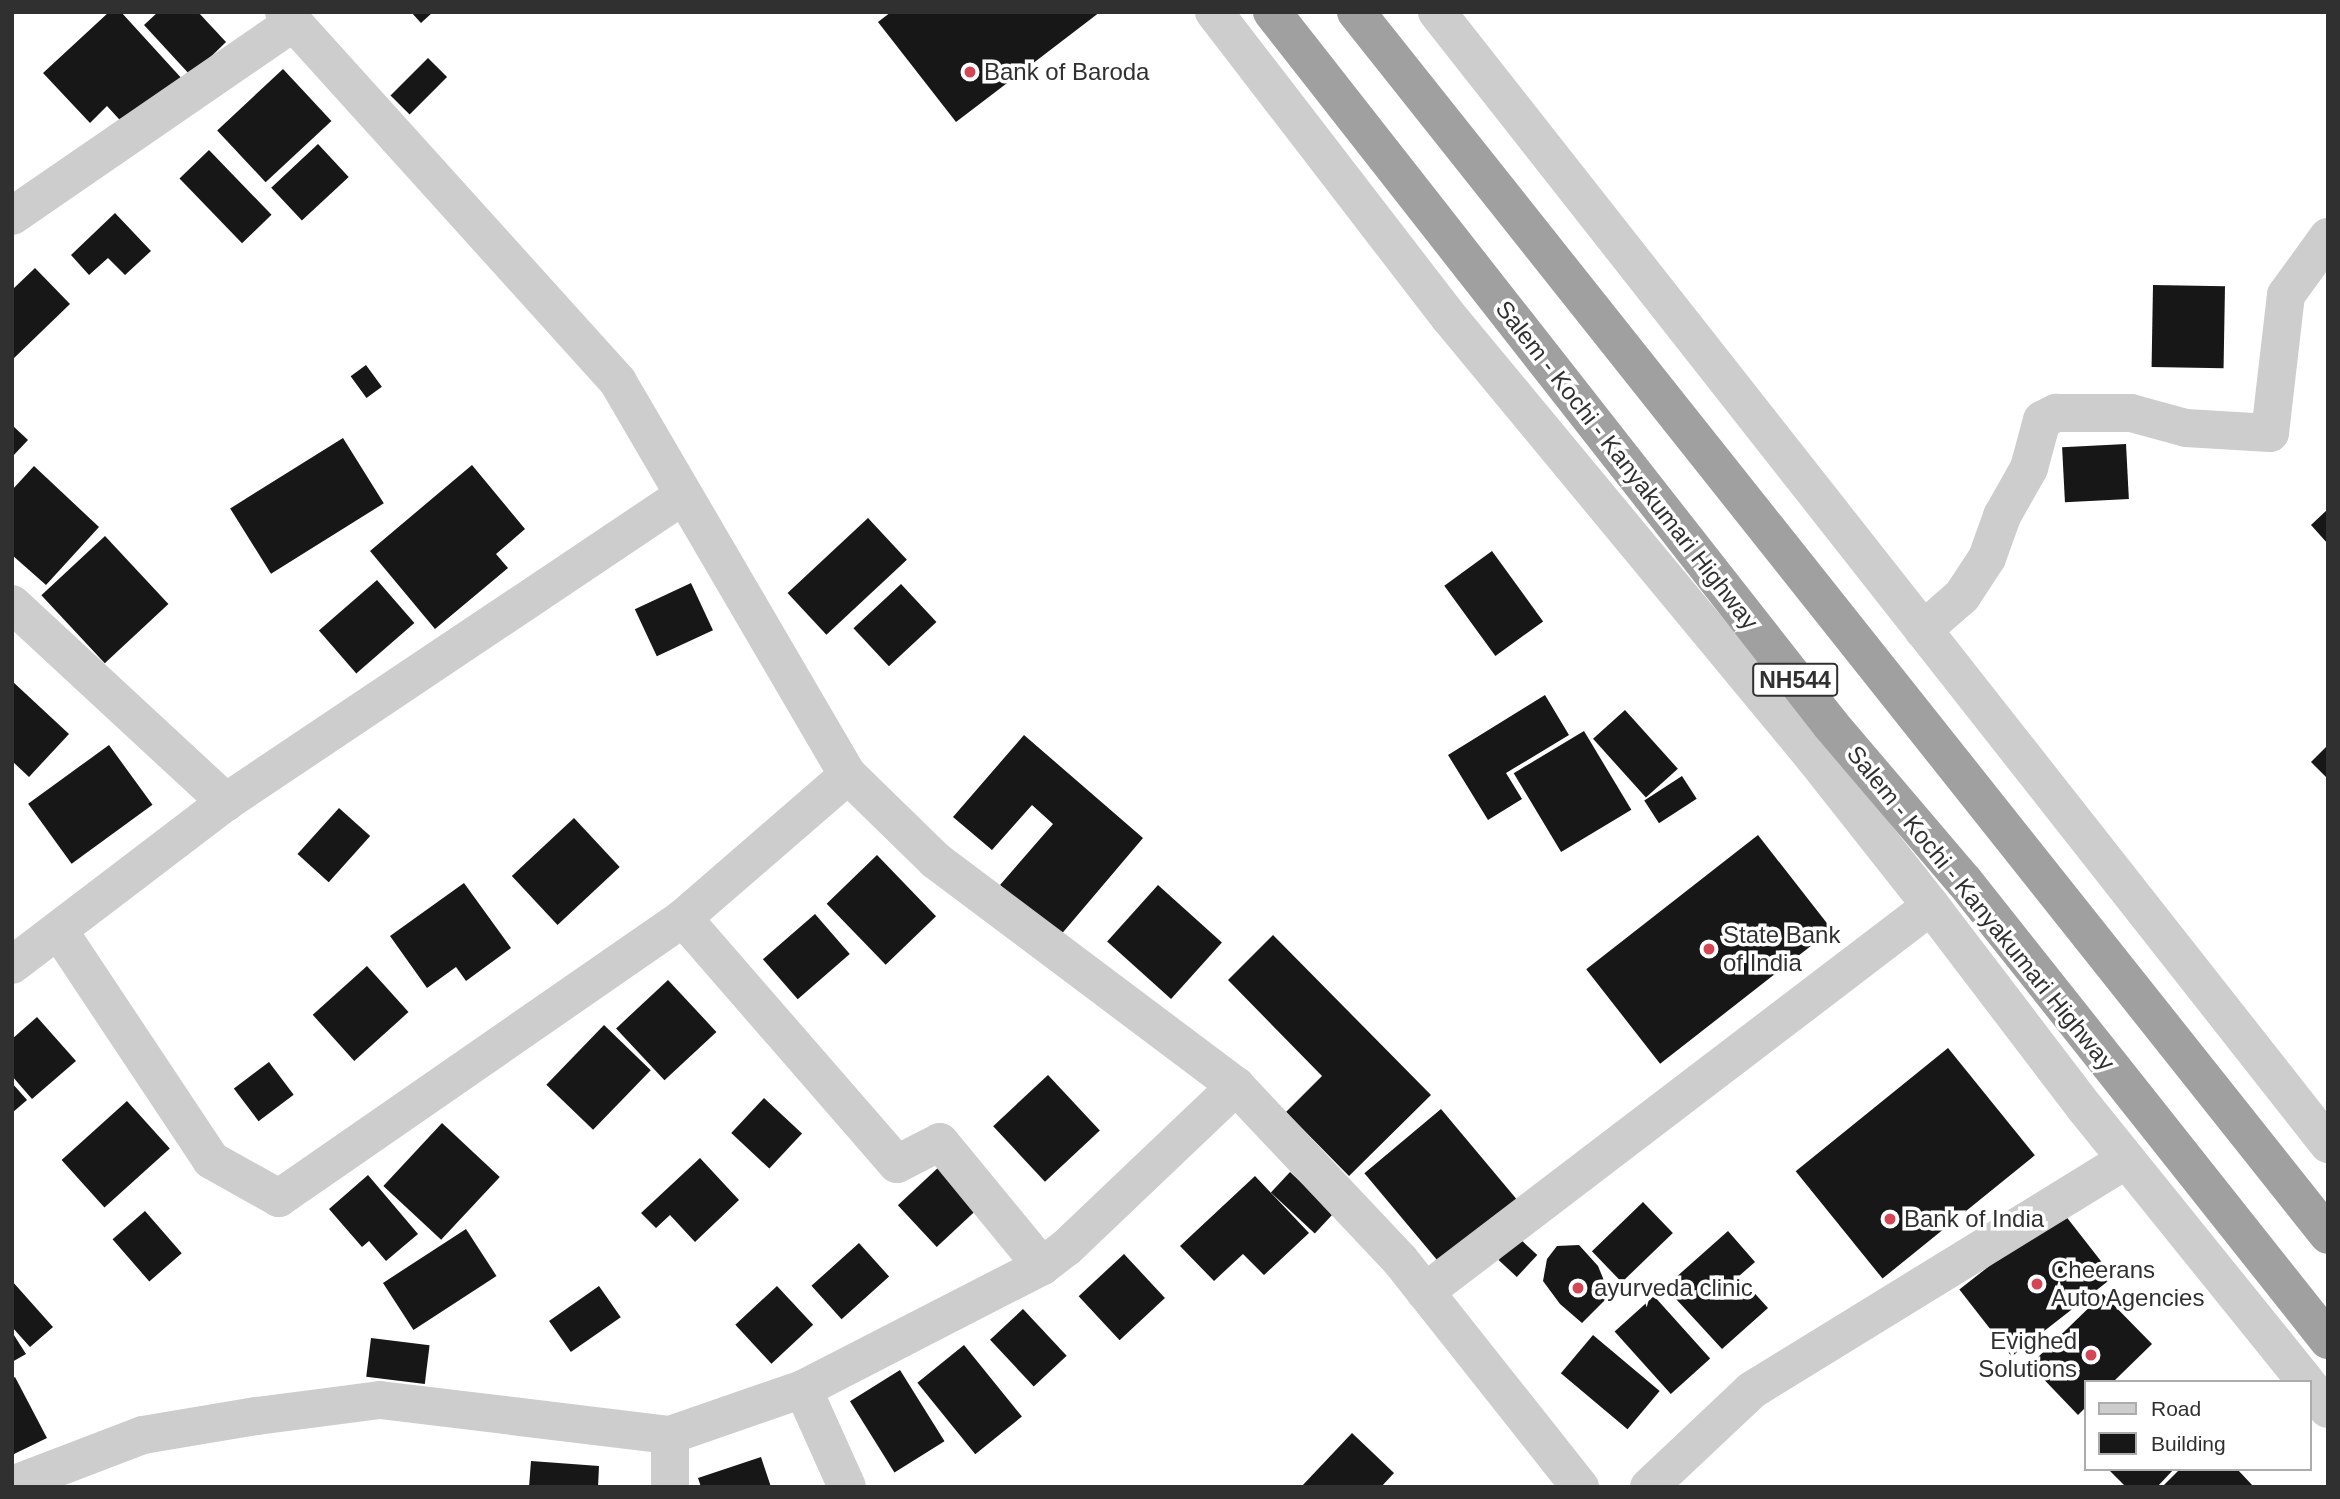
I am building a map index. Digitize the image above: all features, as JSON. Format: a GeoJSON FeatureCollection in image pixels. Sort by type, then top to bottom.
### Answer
{"type":"FeatureCollection","features":[{"type":"Feature","properties":{"kind":"highway","name":"Salem - Kochi - Kanyakumari Highway"},"geometry":{"type":"LineString","coordinates":[[1272,12],[1831,725],[1964,881],[2328,1340]]}},
{"type":"Feature","properties":{"kind":"highway","name":"NH544"},"geometry":{"type":"LineString","coordinates":[[1356,12],[2328,1235]]}},
{"type":"Feature","properties":{"kind":"street"},"geometry":{"type":"LineString","coordinates":[[1213,12],[1449,317],[1815,759],[2126,1160],[2304,1380]]}},
{"type":"Feature","properties":{"kind":"street"},"geometry":{"type":"LineString","coordinates":[[1437,12],[2328,1144]]}},
{"type":"Feature","properties":{"kind":"street"},"geometry":{"type":"LineString","coordinates":[[12,216],[289,18],[618,382],[848,775],[935,860],[1236,1086],[1399,1260],[1580,1487]]}},
{"type":"Feature","properties":{"kind":"street"},"geometry":{"type":"LineString","coordinates":[[1923,630],[1962,596],[1987,558],[2002,516],[2029,468],[2042,420],[2056,412],[2131,414],[2186,428],[2270,433],[2286,295],[2328,237]]}},
{"type":"Feature","properties":{"kind":"street"},"geometry":{"type":"LineString","coordinates":[[12,965],[226,802],[684,495]]}},
{"type":"Feature","properties":{"kind":"street"},"geometry":{"type":"LineString","coordinates":[[12,604],[226,802]]}},
{"type":"Feature","properties":{"kind":"street"},"geometry":{"type":"LineString","coordinates":[[59,931],[211,1160],[279,1198],[683,918],[848,775]]}},
{"type":"Feature","properties":{"kind":"street"},"geometry":{"type":"LineString","coordinates":[[1425,1292],[1931,906]]}},
{"type":"Feature","properties":{"kind":"street"},"geometry":{"type":"LineString","coordinates":[[683,918],[897,1164],[940,1142],[1042,1266]]}},
{"type":"Feature","properties":{"kind":"street"},"geometry":{"type":"LineString","coordinates":[[12,1485],[143,1435],[257,1416],[380,1400],[670,1434],[803,1389],[1042,1266],[1066,1248],[1236,1086]]}},
{"type":"Feature","properties":{"kind":"street"},"geometry":{"type":"LineString","coordinates":[[1649,1487],[1752,1390],[2126,1160]]}},
{"type":"Feature","properties":{"kind":"street"},"geometry":{"type":"LineString","coordinates":[[803,1389],[847,1487]]}},
{"type":"Feature","properties":{"kind":"street"},"geometry":{"type":"LineString","coordinates":[[2312,1389],[2328,1409]]}},
{"type":"Feature","properties":{"kind":"street"},"geometry":{"type":"LineString","coordinates":[[670,1434],[670,1487]]}},
{"type":"Feature","properties":{"kind":"building"},"geometry":{"type":"Polygon","coordinates":[[[109,12],[121,12],[184,81],[129,130],[107,106],[90,123],[43,73],[109,12]]]}},
{"type":"Feature","properties":{"kind":"building"},"geometry":{"type":"Polygon","coordinates":[[[158,12],[198,12],[226,42],[191,76],[144,25],[158,12]]]}},
{"type":"Feature","properties":{"kind":"building"},"geometry":{"type":"Polygon","coordinates":[[[411,12],[433,12],[421,23],[411,12]]]}},
{"type":"Feature","properties":{"kind":"building","name":"Bank of Baroda"},"geometry":{"type":"Polygon","coordinates":[[[891,12],[1100,12],[956,122],[878,22],[891,12]]]}},
{"type":"Feature","properties":{"kind":"building"},"geometry":{"type":"Polygon","coordinates":[[[428,58],[447,77],[410,115],[391,95],[428,58]]]}},
{"type":"Feature","properties":{"kind":"building"},"geometry":{"type":"Polygon","coordinates":[[[283,69],[331,121],[266,182],[217,130],[283,69]]]}},
{"type":"Feature","properties":{"kind":"building"},"geometry":{"type":"Polygon","coordinates":[[[318,144],[349,177],[302,221],[271,188],[318,144]]]}},
{"type":"Feature","properties":{"kind":"building"},"geometry":{"type":"Polygon","coordinates":[[[209,150],[272,215],[242,243],[180,178],[209,150]]]}},
{"type":"Feature","properties":{"kind":"building"},"geometry":{"type":"Polygon","coordinates":[[[115,213],[151,251],[125,275],[108,258],[89,275],[71,255],[115,213]]]}},
{"type":"Feature","properties":{"kind":"building"},"geometry":{"type":"Polygon","coordinates":[[[35,268],[70,304],[12,360],[12,290],[35,268]]]}},
{"type":"Feature","properties":{"kind":"building"},"geometry":{"type":"Polygon","coordinates":[[[2153,285],[2225,286],[2224,368],[2152,367],[2153,285]]]}},
{"type":"Feature","properties":{"kind":"building"},"geometry":{"type":"Polygon","coordinates":[[[366,365],[382,387],[366,398],[351,376],[366,365]]]}},
{"type":"Feature","properties":{"kind":"building"},"geometry":{"type":"Polygon","coordinates":[[[12,425],[28,440],[12,457],[12,425]]]}},
{"type":"Feature","properties":{"kind":"building"},"geometry":{"type":"Polygon","coordinates":[[[343,438],[384,503],[271,574],[230,508],[343,438]]]}},
{"type":"Feature","properties":{"kind":"building"},"geometry":{"type":"Polygon","coordinates":[[[2126,444],[2129,499],[2065,502],[2062,447],[2126,444]]]}},
{"type":"Feature","properties":{"kind":"building"},"geometry":{"type":"Polygon","coordinates":[[[472,465],[525,529],[496,554],[508,568],[435,629],[370,551],[472,465]]]}},
{"type":"Feature","properties":{"kind":"building"},"geometry":{"type":"Polygon","coordinates":[[[34,466],[99,527],[46,585],[12,555],[12,490],[34,466]]]}},
{"type":"Feature","properties":{"kind":"building"},"geometry":{"type":"Polygon","coordinates":[[[2328,509],[2328,544],[2311,525],[2328,509]]]}},
{"type":"Feature","properties":{"kind":"building"},"geometry":{"type":"Polygon","coordinates":[[[868,518],[907,560],[826,635],[788,593],[868,518]]]}},
{"type":"Feature","properties":{"kind":"building"},"geometry":{"type":"Polygon","coordinates":[[[105,536],[168,604],[105,663],[41,595],[105,536]]]}},
{"type":"Feature","properties":{"kind":"building"},"geometry":{"type":"Polygon","coordinates":[[[1492,551],[1543,621],[1495,656],[1444,586],[1492,551]]]}},
{"type":"Feature","properties":{"kind":"building"},"geometry":{"type":"Polygon","coordinates":[[[377,580],[414,623],[356,674],[319,631],[377,580]]]}},
{"type":"Feature","properties":{"kind":"building"},"geometry":{"type":"Polygon","coordinates":[[[691,583],[713,630],[657,656],[635,609],[691,583]]]}},
{"type":"Feature","properties":{"kind":"building"},"geometry":{"type":"Polygon","coordinates":[[[901,584],[936,622],[889,666],[853,628],[901,584]]]}},
{"type":"Feature","properties":{"kind":"building"},"geometry":{"type":"Polygon","coordinates":[[[12,681],[69,734],[29,777],[12,761],[12,681]]]}},
{"type":"Feature","properties":{"kind":"building"},"geometry":{"type":"Polygon","coordinates":[[[1545,695],[1569,735],[1506,773],[1522,799],[1488,820],[1448,755],[1545,695]]]}},
{"type":"Feature","properties":{"kind":"building"},"geometry":{"type":"Polygon","coordinates":[[[1625,710],[1678,769],[1646,797],[1593,739],[1625,710]]]}},
{"type":"Feature","properties":{"kind":"building"},"geometry":{"type":"Polygon","coordinates":[[[1584,731],[1631,810],[1561,852],[1514,773],[1584,731]]]}},
{"type":"Feature","properties":{"kind":"building"},"geometry":{"type":"Polygon","coordinates":[[[1024,735],[1143,838],[1059,937],[1000,885],[1053,824],[1032,805],[992,850],[953,817],[1024,735]]]}},
{"type":"Feature","properties":{"kind":"building"},"geometry":{"type":"Polygon","coordinates":[[[109,745],[152,805],[72,864],[28,804],[109,745]]]}},
{"type":"Feature","properties":{"kind":"building"},"geometry":{"type":"Polygon","coordinates":[[[2328,745],[2328,779],[2311,762],[2328,745]]]}},
{"type":"Feature","properties":{"kind":"building"},"geometry":{"type":"Polygon","coordinates":[[[1682,776],[1697,799],[1659,823],[1644,801],[1682,776]]]}},
{"type":"Feature","properties":{"kind":"building"},"geometry":{"type":"Polygon","coordinates":[[[339,808],[370,836],[329,882],[298,854],[339,808]]]}},
{"type":"Feature","properties":{"kind":"building"},"geometry":{"type":"Polygon","coordinates":[[[574,818],[620,867],[558,925],[512,876],[574,818]]]}},
{"type":"Feature","properties":{"kind":"building","name":"State Bank of India"},"geometry":{"type":"Polygon","coordinates":[[[1758,835],[1832,930],[1660,1064],[1586,969],[1758,835]]]}},
{"type":"Feature","properties":{"kind":"building"},"geometry":{"type":"Polygon","coordinates":[[[877,855],[936,916],[886,965],[827,904],[877,855]]]}},
{"type":"Feature","properties":{"kind":"building"},"geometry":{"type":"Polygon","coordinates":[[[464,883],[511,948],[466,981],[456,967],[427,988],[390,936],[464,883]]]}},
{"type":"Feature","properties":{"kind":"building"},"geometry":{"type":"Polygon","coordinates":[[[1158,885],[1222,943],[1171,999],[1107,941],[1158,885]]]}},
{"type":"Feature","properties":{"kind":"building"},"geometry":{"type":"Polygon","coordinates":[[[815,914],[850,954],[798,999],[763,959],[815,914]]]}},
{"type":"Feature","properties":{"kind":"building"},"geometry":{"type":"Polygon","coordinates":[[[1273,935],[1431,1095],[1349,1176],[1286,1112],[1322,1076],[1228,980],[1273,935]]]}},
{"type":"Feature","properties":{"kind":"building"},"geometry":{"type":"Polygon","coordinates":[[[367,966],[408,1012],[354,1061],[313,1015],[367,966]]]}},
{"type":"Feature","properties":{"kind":"building"},"geometry":{"type":"Polygon","coordinates":[[[668,980],[716,1032],[664,1080],[616,1028],[668,980]]]}},
{"type":"Feature","properties":{"kind":"building"},"geometry":{"type":"Polygon","coordinates":[[[37,1017],[76,1061],[32,1099],[12,1076],[12,1039],[37,1017]]]}},
{"type":"Feature","properties":{"kind":"building"},"geometry":{"type":"Polygon","coordinates":[[[604,1025],[651,1070],[593,1130],[546,1085],[604,1025]]]}},
{"type":"Feature","properties":{"kind":"building","name":"Bank of India"},"geometry":{"type":"Polygon","coordinates":[[[1948,1048],[2035,1155],[1883,1279],[1796,1171],[1948,1048]]]}},
{"type":"Feature","properties":{"kind":"building"},"geometry":{"type":"Polygon","coordinates":[[[269,1062],[294,1095],[259,1121],[234,1088],[269,1062]]]}},
{"type":"Feature","properties":{"kind":"building"},"geometry":{"type":"Polygon","coordinates":[[[1048,1075],[1100,1131],[1045,1182],[993,1126],[1048,1075]]]}},
{"type":"Feature","properties":{"kind":"building"},"geometry":{"type":"Polygon","coordinates":[[[12,1083],[27,1100],[12,1113],[12,1083]]]}},
{"type":"Feature","properties":{"kind":"building"},"geometry":{"type":"Polygon","coordinates":[[[764,1098],[802,1133],[769,1169],[731,1133],[764,1098]]]}},
{"type":"Feature","properties":{"kind":"building"},"geometry":{"type":"Polygon","coordinates":[[[127,1101],[170,1149],[104,1207],[62,1160],[127,1101]]]}},
{"type":"Feature","properties":{"kind":"building"},"geometry":{"type":"Polygon","coordinates":[[[1441,1109],[1517,1199],[1440,1264],[1364,1173],[1441,1109]]]}},
{"type":"Feature","properties":{"kind":"building"},"geometry":{"type":"Polygon","coordinates":[[[442,1123],[500,1177],[441,1240],[383,1186],[442,1123]]]}},
{"type":"Feature","properties":{"kind":"building"},"geometry":{"type":"Polygon","coordinates":[[[700,1158],[739,1200],[695,1242],[670,1215],[656,1228],[641,1213],[700,1158]]]}},
{"type":"Feature","properties":{"kind":"building"},"geometry":{"type":"Polygon","coordinates":[[[941,1165],[980,1207],[937,1247],[898,1205],[941,1165]]]}},
{"type":"Feature","properties":{"kind":"building"},"geometry":{"type":"Polygon","coordinates":[[[1290,1172],[1334,1213],[1315,1233],[1271,1192],[1290,1172]]]}},
{"type":"Feature","properties":{"kind":"building"},"geometry":{"type":"Polygon","coordinates":[[[368,1175],[418,1234],[386,1261],[369,1241],[362,1247],[329,1209],[368,1175]]]}},
{"type":"Feature","properties":{"kind":"building"},"geometry":{"type":"Polygon","coordinates":[[[1255,1176],[1309,1233],[1264,1275],[1243,1254],[1214,1281],[1180,1246],[1255,1176]]]}},
{"type":"Feature","properties":{"kind":"building"},"geometry":{"type":"Polygon","coordinates":[[[1643,1202],[1673,1233],[1622,1282],[1592,1251],[1643,1202]]]}},
{"type":"Feature","properties":{"kind":"building","name":"Cheerans Auto Agencies"},"geometry":{"type":"Polygon","coordinates":[[[2061,1210],[2113,1277],[2012,1356],[1959,1289],[2061,1210]]]}},
{"type":"Feature","properties":{"kind":"building"},"geometry":{"type":"Polygon","coordinates":[[[145,1211],[182,1253],[149,1281],[113,1239],[145,1211]]]}},
{"type":"Feature","properties":{"kind":"building"},"geometry":{"type":"Polygon","coordinates":[[[466,1229],[496,1276],[413,1330],[383,1283],[466,1229]]]}},
{"type":"Feature","properties":{"kind":"building"},"geometry":{"type":"Polygon","coordinates":[[[1728,1231],[1755,1262],[1739,1276],[1768,1308],[1722,1349],[1665,1287],[1728,1231]]]}},
{"type":"Feature","properties":{"kind":"building"},"geometry":{"type":"Polygon","coordinates":[[[1519,1238],[1537,1255],[1517,1277],[1499,1260],[1519,1238]]]}},
{"type":"Feature","properties":{"kind":"building"},"geometry":{"type":"Polygon","coordinates":[[[859,1243],[889,1276],[842,1319],[811,1286],[859,1243]]]}},
{"type":"Feature","properties":{"kind":"building","name":"ayurveda clinic"},"geometry":{"type":"Polygon","coordinates":[[[1579,1245],[1598,1266],[1610,1295],[1582,1323],[1560,1304],[1543,1281],[1547,1259],[1557,1246],[1579,1245]]]}},
{"type":"Feature","properties":{"kind":"building"},"geometry":{"type":"Polygon","coordinates":[[[1124,1254],[1165,1298],[1120,1340],[1079,1296],[1124,1254]]]}},
{"type":"Feature","properties":{"kind":"building"},"geometry":{"type":"Polygon","coordinates":[[[12,1281],[53,1327],[30,1347],[12,1327],[12,1281]]]}},
{"type":"Feature","properties":{"kind":"building"},"geometry":{"type":"Polygon","coordinates":[[[599,1286],[621,1317],[571,1352],[549,1321],[599,1286]]]}},
{"type":"Feature","properties":{"kind":"building"},"geometry":{"type":"Polygon","coordinates":[[[777,1286],[813,1325],[771,1364],[735,1325],[777,1286]]]}},
{"type":"Feature","properties":{"kind":"building","name":"Evighed Solutions"},"geometry":{"type":"Polygon","coordinates":[[[2103,1294],[2152,1344],[2115,1380],[2084,1380],[2084,1409],[2078,1415],[2030,1365],[2103,1294]]]}},
{"type":"Feature","properties":{"kind":"building"},"geometry":{"type":"Polygon","coordinates":[[[1654,1296],[1710,1358],[1671,1394],[1615,1331],[1654,1296]]]}},
{"type":"Feature","properties":{"kind":"building"},"geometry":{"type":"Polygon","coordinates":[[[1023,1309],[1067,1356],[1034,1386],[990,1340],[1023,1309]]]}},
{"type":"Feature","properties":{"kind":"building"},"geometry":{"type":"Polygon","coordinates":[[[12,1332],[26,1354],[12,1362],[12,1332]]]}},
{"type":"Feature","properties":{"kind":"building"},"geometry":{"type":"Polygon","coordinates":[[[1593,1335],[1660,1391],[1628,1429],[1561,1373],[1593,1335]]]}},
{"type":"Feature","properties":{"kind":"building"},"geometry":{"type":"Polygon","coordinates":[[[371,1338],[430,1345],[425,1384],[366,1377],[371,1338]]]}},
{"type":"Feature","properties":{"kind":"building"},"geometry":{"type":"Polygon","coordinates":[[[964,1345],[1022,1416],[975,1454],[917,1383],[964,1345]]]}},
{"type":"Feature","properties":{"kind":"building"},"geometry":{"type":"Polygon","coordinates":[[[900,1370],[945,1441],[894,1473],[850,1401],[900,1370]]]}},
{"type":"Feature","properties":{"kind":"building"},"geometry":{"type":"Polygon","coordinates":[[[15,1377],[47,1438],[12,1455],[12,1379],[15,1377]]]}},
{"type":"Feature","properties":{"kind":"building"},"geometry":{"type":"Polygon","coordinates":[[[1352,1433],[1394,1473],[1381,1487],[1301,1487],[1352,1433]]]}},
{"type":"Feature","properties":{"kind":"building"},"geometry":{"type":"Polygon","coordinates":[[[761,1457],[771,1487],[701,1487],[698,1478],[761,1457]]]}},
{"type":"Feature","properties":{"kind":"building"},"geometry":{"type":"Polygon","coordinates":[[[531,1461],[599,1466],[598,1487],[529,1487],[531,1461]]]}},
{"type":"Feature","properties":{"kind":"building"},"geometry":{"type":"Polygon","coordinates":[[[2110,1471],[2172,1471],[2157,1487],[2126,1487],[2110,1471]]]}},
{"type":"Feature","properties":{"kind":"building"},"geometry":{"type":"Polygon","coordinates":[[[2178,1471],[2239,1471],[2254,1487],[2162,1487],[2178,1471]]]}},
{"type":"Feature","properties":{"kind":"place","name":"Bank of Baroda"},"geometry":{"type":"Point","coordinates":[970,72]}},
{"type":"Feature","properties":{"kind":"place","name":"State Bank of India"},"geometry":{"type":"Point","coordinates":[1709,949]}},
{"type":"Feature","properties":{"kind":"place","name":"Bank of India"},"geometry":{"type":"Point","coordinates":[1890,1219]}},
{"type":"Feature","properties":{"kind":"place","name":"Cheerans Auto Agencies"},"geometry":{"type":"Point","coordinates":[2037,1284]}},
{"type":"Feature","properties":{"kind":"place","name":"ayurveda clinic"},"geometry":{"type":"Point","coordinates":[1578,1288]}},
{"type":"Feature","properties":{"kind":"place","name":"Evighed Solutions"},"geometry":{"type":"Point","coordinates":[2091,1355]}}]}
